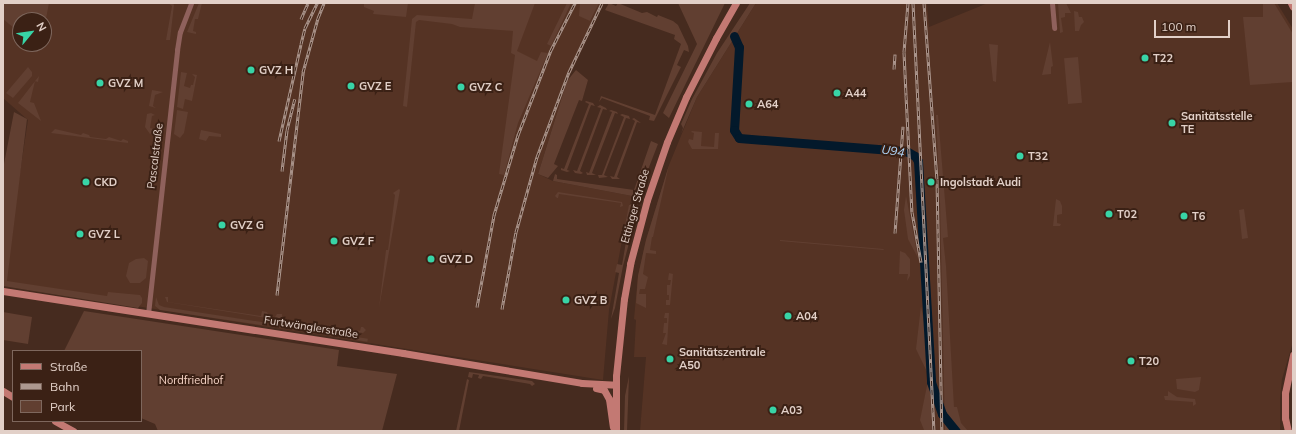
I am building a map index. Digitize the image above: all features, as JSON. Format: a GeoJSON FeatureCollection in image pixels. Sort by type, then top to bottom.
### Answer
{"type":"FeatureCollection","features":[{"type":"Feature","properties":{"kind":"street","name":"Pascalstraße"},"geometry":{"type":"LineString","coordinates":[[148,314],[177,50],[180,32],[191,3]]}},
{"type":"Feature","properties":{"kind":"street","name":"Ettinger Straße"},"geometry":{"type":"LineString","coordinates":[[615,431],[618,348],[627,281],[651,185],[686,98],[716,38],[736,3]]}},
{"type":"Feature","properties":{"kind":"street"},"geometry":{"type":"LineString","coordinates":[[1052,3],[1054,28]]}},
{"type":"Feature","properties":{"kind":"street"},"geometry":{"type":"LineString","coordinates":[[1291,3],[1293,7]]}},
{"type":"Feature","properties":{"kind":"street","name":"Furtwänglerstraße"},"geometry":{"type":"LineString","coordinates":[[3,292],[404,353],[582,383],[616,385]]}},
{"type":"Feature","properties":{"kind":"street"},"geometry":{"type":"LineString","coordinates":[[1288,431],[1285,418],[1285,393],[1293,355]]}},
{"type":"Feature","properties":{"kind":"street"},"geometry":{"type":"LineString","coordinates":[[582,383],[604,390],[608,394],[615,431]]}},
{"type":"Feature","properties":{"kind":"street"},"geometry":{"type":"LineString","coordinates":[[3,391],[12,396]]}},
{"type":"Feature","properties":{"kind":"street"},"geometry":{"type":"LineString","coordinates":[[57,422],[73,431]]}},
{"type":"Feature","properties":{"kind":"shaded area"},"geometry":{"type":"Polygon","coordinates":[[[3,3],[604,3],[567,81],[538,174],[553,181],[632,196],[626,219],[609,310],[603,380],[3,285],[28,120],[3,98],[3,3]]]}},
{"type":"Feature","properties":{"kind":"shaded area"},"geometry":{"type":"Polygon","coordinates":[[[756,3],[927,3],[929,27],[988,3],[1277,3],[1293,29],[1293,342],[1282,379],[1280,399],[1280,431],[640,431],[646,357],[634,357],[636,320],[634,319],[638,276],[646,240],[669,165],[697,97],[756,3]]]}},
{"type":"Feature","properties":{"kind":"green space"},"geometry":{"type":"Polygon","coordinates":[[[3,3],[49,3],[47,12],[12,12],[12,26],[3,19],[3,3]]]}},
{"type":"Feature","properties":{"kind":"green space"},"geometry":{"type":"Polygon","coordinates":[[[168,3],[173,3],[174,5],[170,40],[166,40],[172,6],[168,3]]]}},
{"type":"Feature","properties":{"kind":"green space"},"geometry":{"type":"Polygon","coordinates":[[[199,3],[202,3],[198,19],[195,19],[193,31],[196,32],[196,34],[187,32],[199,3]]]}},
{"type":"Feature","properties":{"kind":"green space"},"geometry":{"type":"Polygon","coordinates":[[[364,3],[408,3],[406,17],[373,14],[374,11],[364,7],[364,3]]]}},
{"type":"Feature","properties":{"kind":"green space"},"geometry":{"type":"Polygon","coordinates":[[[475,3],[535,3],[517,51],[537,61],[541,52],[548,53],[518,123],[504,175],[499,174],[515,55],[511,53],[513,31],[460,27],[452,24],[419,20],[416,22],[407,107],[403,106],[412,19],[417,15],[472,19],[475,3]]]}},
{"type":"Feature","properties":{"kind":"green space"},"geometry":{"type":"Polygon","coordinates":[[[567,3],[571,3],[551,46],[547,44],[567,3]]]}},
{"type":"Feature","properties":{"kind":"green space"},"geometry":{"type":"Polygon","coordinates":[[[580,3],[599,3],[590,21],[579,16],[580,3]]]}},
{"type":"Feature","properties":{"kind":"green space"},"geometry":{"type":"Polygon","coordinates":[[[609,3],[616,6],[618,3],[642,13],[647,12],[657,17],[658,15],[673,21],[678,25],[688,46],[689,52],[684,50],[677,65],[681,67],[654,121],[649,120],[650,116],[602,98],[599,102],[601,96],[655,115],[681,44],[674,39],[675,35],[605,10],[609,3]]]}},
{"type":"Feature","properties":{"kind":"green space"},"geometry":{"type":"Polygon","coordinates":[[[678,3],[725,3],[669,118],[663,113],[697,44],[678,3]]]}},
{"type":"Feature","properties":{"kind":"green space"},"geometry":{"type":"Polygon","coordinates":[[[750,3],[756,3],[697,97],[681,134],[683,128],[681,124],[692,99],[717,53],[750,3]]]}},
{"type":"Feature","properties":{"kind":"green space"},"geometry":{"type":"Polygon","coordinates":[[[1058,3],[1066,3],[1071,13],[1065,13],[1065,17],[1061,18],[1063,32],[1060,33],[1058,3]]]}},
{"type":"Feature","properties":{"kind":"green space"},"geometry":{"type":"Polygon","coordinates":[[[1263,3],[1274,3],[1293,34],[1293,82],[1250,85],[1243,17],[1263,17],[1263,3]]]}},
{"type":"Feature","properties":{"kind":"green space"},"geometry":{"type":"Polygon","coordinates":[[[1074,11],[1078,12],[1079,17],[1082,17],[1084,22],[1079,31],[1075,31],[1074,11]]]}},
{"type":"Feature","properties":{"kind":"green space"},"geometry":{"type":"Polygon","coordinates":[[[1050,42],[1053,66],[1051,67],[1051,74],[1042,75],[1050,42]]]}},
{"type":"Feature","properties":{"kind":"green space"},"geometry":{"type":"Polygon","coordinates":[[[989,44],[998,45],[996,82],[993,81],[989,44]]]}},
{"type":"Feature","properties":{"kind":"green space"},"geometry":{"type":"Polygon","coordinates":[[[1078,57],[1082,103],[1068,104],[1064,58],[1078,57]]]}},
{"type":"Feature","properties":{"kind":"green space"},"geometry":{"type":"Polygon","coordinates":[[[28,67],[32,72],[32,76],[13,98],[6,93],[28,67]]]}},
{"type":"Feature","properties":{"kind":"green space"},"geometry":{"type":"Polygon","coordinates":[[[576,70],[588,80],[582,101],[579,100],[554,164],[558,166],[548,178],[538,174],[567,81],[576,70]]]}},
{"type":"Feature","properties":{"kind":"green space"},"geometry":{"type":"Polygon","coordinates":[[[181,72],[187,73],[184,86],[190,88],[191,85],[193,85],[195,77],[192,74],[197,75],[192,101],[185,99],[183,109],[177,107],[181,72]]]}},
{"type":"Feature","properties":{"kind":"green space"},"geometry":{"type":"Polygon","coordinates":[[[35,81],[30,102],[34,103],[41,121],[18,103],[35,81]]]}},
{"type":"Feature","properties":{"kind":"green space"},"geometry":{"type":"Polygon","coordinates":[[[152,90],[163,92],[155,95],[153,106],[156,108],[149,106],[152,90]]]}},
{"type":"Feature","properties":{"kind":"green space"},"geometry":{"type":"Polygon","coordinates":[[[585,102],[593,103],[595,106],[591,105],[567,170],[570,171],[567,172],[561,170],[561,168],[564,169],[589,104],[585,102]]]}},
{"type":"Feature","properties":{"kind":"green space"},"geometry":{"type":"Polygon","coordinates":[[[600,105],[607,110],[603,109],[580,171],[583,173],[575,173],[573,170],[577,171],[601,108],[597,107],[600,105]]]}},
{"type":"Feature","properties":{"kind":"green space"},"geometry":{"type":"Polygon","coordinates":[[[177,110],[188,112],[184,133],[180,138],[174,134],[177,110]]]}},
{"type":"Feature","properties":{"kind":"green space"},"geometry":{"type":"Polygon","coordinates":[[[611,110],[617,112],[618,114],[615,113],[592,173],[596,175],[587,175],[586,172],[589,173],[612,112],[609,111],[611,110]]]}},
{"type":"Feature","properties":{"kind":"green space"},"geometry":{"type":"Polygon","coordinates":[[[14,112],[27,119],[7,281],[107,296],[108,292],[140,295],[142,298],[142,303],[138,308],[3,286],[3,169],[14,112]]]}},
{"type":"Feature","properties":{"kind":"green space"},"geometry":{"type":"Polygon","coordinates":[[[151,113],[155,115],[152,116],[150,128],[154,129],[150,134],[145,127],[147,114],[151,113]]]}},
{"type":"Feature","properties":{"kind":"green space"},"geometry":{"type":"Polygon","coordinates":[[[622,114],[629,116],[630,119],[626,118],[604,175],[608,177],[599,178],[598,175],[602,175],[624,117],[620,115],[622,114]]]}},
{"type":"Feature","properties":{"kind":"green space"},"geometry":{"type":"Polygon","coordinates":[[[936,115],[938,115],[948,237],[943,238],[954,407],[957,407],[961,423],[968,431],[945,431],[940,202],[936,115]]]}},
{"type":"Feature","properties":{"kind":"green space"},"geometry":{"type":"Polygon","coordinates":[[[634,118],[641,123],[637,122],[617,177],[620,179],[612,179],[610,176],[614,177],[635,121],[632,119],[634,118]]]}},
{"type":"Feature","properties":{"kind":"green space"},"geometry":{"type":"Polygon","coordinates":[[[55,129],[81,135],[83,133],[89,135],[90,137],[106,139],[109,137],[121,141],[123,139],[128,141],[128,143],[51,133],[55,129]]]}},
{"type":"Feature","properties":{"kind":"green space"},"geometry":{"type":"Polygon","coordinates":[[[201,130],[221,134],[221,137],[209,136],[206,141],[199,139],[201,130]]]}},
{"type":"Feature","properties":{"kind":"green space"},"geometry":{"type":"Polygon","coordinates":[[[691,132],[702,132],[701,146],[714,147],[715,133],[719,133],[718,149],[692,149],[688,142],[689,139],[693,140],[694,133],[691,132]]]}},
{"type":"Feature","properties":{"kind":"green space"},"geometry":{"type":"Polygon","coordinates":[[[651,141],[658,144],[639,193],[632,196],[553,181],[555,174],[557,175],[557,179],[634,190],[651,141]]]}},
{"type":"Feature","properties":{"kind":"green space"},"geometry":{"type":"Polygon","coordinates":[[[669,165],[650,250],[656,251],[656,254],[646,253],[643,274],[648,277],[645,289],[640,289],[639,294],[646,294],[646,308],[636,303],[638,276],[646,240],[669,165]]]}},
{"type":"Feature","properties":{"kind":"green space"},"geometry":{"type":"Polygon","coordinates":[[[399,189],[379,308],[386,250],[388,250],[395,195],[393,193],[399,189]]]}},
{"type":"Feature","properties":{"kind":"green space"},"geometry":{"type":"Polygon","coordinates":[[[558,192],[622,202],[623,206],[620,207],[621,203],[559,194],[557,198],[555,196],[558,192]]]}},
{"type":"Feature","properties":{"kind":"green space"},"geometry":{"type":"Polygon","coordinates":[[[906,196],[918,258],[908,239],[904,210],[906,196]]]}},
{"type":"Feature","properties":{"kind":"green space"},"geometry":{"type":"Polygon","coordinates":[[[1056,199],[1060,201],[1062,206],[1062,214],[1057,215],[1057,223],[1061,224],[1060,226],[1053,226],[1056,199]]]}},
{"type":"Feature","properties":{"kind":"green space"},"geometry":{"type":"Polygon","coordinates":[[[632,204],[635,206],[634,224],[623,266],[615,308],[611,319],[619,273],[615,272],[617,264],[622,265],[627,236],[623,234],[629,205],[632,204]]]}},
{"type":"Feature","properties":{"kind":"green space"},"geometry":{"type":"Polygon","coordinates":[[[1244,209],[1248,238],[1242,239],[1239,210],[1244,209]]]}},
{"type":"Feature","properties":{"kind":"green space"},"geometry":{"type":"Polygon","coordinates":[[[780,240],[884,249],[884,250],[780,240]]]}},
{"type":"Feature","properties":{"kind":"green space"},"geometry":{"type":"Polygon","coordinates":[[[900,251],[905,253],[910,259],[910,276],[907,281],[908,274],[899,274],[900,251]]]}},
{"type":"Feature","properties":{"kind":"green space"},"geometry":{"type":"Polygon","coordinates":[[[144,258],[148,261],[146,278],[140,283],[130,283],[126,276],[129,263],[136,259],[144,258]]]}},
{"type":"Feature","properties":{"kind":"green space"},"geometry":{"type":"Polygon","coordinates":[[[669,273],[673,274],[670,305],[666,305],[666,300],[669,300],[669,295],[667,295],[667,285],[670,285],[671,280],[668,280],[669,273]]]}},
{"type":"Feature","properties":{"kind":"green space"},"geometry":{"type":"Polygon","coordinates":[[[156,297],[159,305],[164,307],[268,323],[267,326],[160,310],[155,306],[156,297]]]}},
{"type":"Feature","properties":{"kind":"green space"},"geometry":{"type":"Polygon","coordinates":[[[165,297],[168,297],[168,302],[261,316],[262,311],[267,312],[269,316],[267,318],[167,302],[165,297]]]}},
{"type":"Feature","properties":{"kind":"green space"},"geometry":{"type":"Polygon","coordinates":[[[921,306],[928,344],[932,431],[924,430],[920,420],[929,376],[916,349],[921,306]]]}},
{"type":"Feature","properties":{"kind":"green space","name":"Nordfriedhof"},"geometry":{"type":"Polygon","coordinates":[[[84,311],[339,350],[337,366],[397,374],[382,431],[158,431],[155,424],[142,418],[142,350],[64,350],[84,311]]]}},
{"type":"Feature","properties":{"kind":"green space"},"geometry":{"type":"Polygon","coordinates":[[[3,312],[32,317],[28,344],[3,340],[3,312]]]}},
{"type":"Feature","properties":{"kind":"green space"},"geometry":{"type":"Polygon","coordinates":[[[665,313],[669,313],[667,345],[662,344],[666,333],[663,333],[664,323],[667,323],[667,318],[664,318],[665,313]]]}},
{"type":"Feature","properties":{"kind":"green space"},"geometry":{"type":"Polygon","coordinates":[[[277,314],[282,314],[282,319],[360,331],[361,327],[363,327],[366,330],[363,333],[277,319],[275,317],[277,314]]]}},
{"type":"Feature","properties":{"kind":"green space"},"geometry":{"type":"Polygon","coordinates":[[[275,324],[368,339],[367,342],[275,327],[275,324]]]}},
{"type":"Feature","properties":{"kind":"green space"},"geometry":{"type":"Polygon","coordinates":[[[469,372],[532,381],[535,384],[532,386],[530,384],[483,376],[481,379],[478,378],[479,375],[473,374],[472,378],[468,377],[469,372]]]}},
{"type":"Feature","properties":{"kind":"green space"},"geometry":{"type":"Polygon","coordinates":[[[629,376],[627,431],[624,431],[625,396],[629,376]]]}},
{"type":"Feature","properties":{"kind":"green space"},"geometry":{"type":"Polygon","coordinates":[[[1201,377],[1199,390],[1195,392],[1177,389],[1176,379],[1201,377]]]}},
{"type":"Feature","properties":{"kind":"green space"},"geometry":{"type":"Polygon","coordinates":[[[467,379],[469,380],[459,431],[456,431],[467,379]]]}},
{"type":"Feature","properties":{"kind":"green space"},"geometry":{"type":"Polygon","coordinates":[[[1168,391],[1177,397],[1195,399],[1196,404],[1193,406],[1193,402],[1165,400],[1164,396],[1168,396],[1168,391]]]}},
{"type":"Feature","properties":{"kind":"waterway","name":"U94"},"geometry":{"type":"LineString","coordinates":[[734,36],[737,41]]}},
{"type":"Feature","properties":{"kind":"waterway","name":"U94"},"geometry":{"type":"LineString","coordinates":[[734,36],[739,47],[734,130],[739,138],[906,151],[915,156],[918,161],[931,382],[942,414],[956,431]]}},
{"type":"Feature","properties":{"kind":"railway"},"geometry":{"type":"LineString","coordinates":[[301,19],[308,3]]}},
{"type":"Feature","properties":{"kind":"railway"},"geometry":{"type":"LineString","coordinates":[[279,141],[305,28],[317,3]]}},
{"type":"Feature","properties":{"kind":"railway"},"geometry":{"type":"LineString","coordinates":[[277,295],[303,72],[318,18],[324,3]]}},
{"type":"Feature","properties":{"kind":"railway"},"geometry":{"type":"LineString","coordinates":[[477,307],[494,215],[518,135],[551,50],[575,3]]}},
{"type":"Feature","properties":{"kind":"railway"},"geometry":{"type":"LineString","coordinates":[[502,309],[516,232],[537,157],[569,72],[602,3]]}},
{"type":"Feature","properties":{"kind":"railway"},"geometry":{"type":"LineString","coordinates":[[908,3],[904,52],[906,95],[912,212],[921,262]]}},
{"type":"Feature","properties":{"kind":"railway"},"geometry":{"type":"LineString","coordinates":[[913,3],[934,431]]}},
{"type":"Feature","properties":{"kind":"railway"},"geometry":{"type":"LineString","coordinates":[[924,3],[937,179],[942,431]]}},
{"type":"Feature","properties":{"kind":"railway"},"geometry":{"type":"LineString","coordinates":[[894,69],[895,54]]}},
{"type":"Feature","properties":{"kind":"railway"},"geometry":{"type":"LineString","coordinates":[[282,171],[287,130],[295,99]]}},
{"type":"Feature","properties":{"kind":"railway"},"geometry":{"type":"LineString","coordinates":[[895,233],[903,126]]}},
{"type":"Feature","properties":{"kind":"place","name":"T22"},"geometry":{"type":"Point","coordinates":[1145,58]}},
{"type":"Feature","properties":{"kind":"place","name":"GVZ H"},"geometry":{"type":"Point","coordinates":[251,70]}},
{"type":"Feature","properties":{"kind":"place","name":"GVZ M"},"geometry":{"type":"Point","coordinates":[100,83]}},
{"type":"Feature","properties":{"kind":"place","name":"GVZ E"},"geometry":{"type":"Point","coordinates":[351,86]}},
{"type":"Feature","properties":{"kind":"place","name":"GVZ C"},"geometry":{"type":"Point","coordinates":[461,87]}},
{"type":"Feature","properties":{"kind":"place","name":"A44"},"geometry":{"type":"Point","coordinates":[837,93]}},
{"type":"Feature","properties":{"kind":"place","name":"A64"},"geometry":{"type":"Point","coordinates":[749,104]}},
{"type":"Feature","properties":{"kind":"place","name":"Sanitätsstelle TE"},"geometry":{"type":"Point","coordinates":[1172,123]}},
{"type":"Feature","properties":{"kind":"place","name":"T32"},"geometry":{"type":"Point","coordinates":[1020,156]}},
{"type":"Feature","properties":{"kind":"place","name":"CKD"},"geometry":{"type":"Point","coordinates":[86,182]}},
{"type":"Feature","properties":{"kind":"place","name":"Ingolstadt Audi"},"geometry":{"type":"Point","coordinates":[931,182]}},
{"type":"Feature","properties":{"kind":"place","name":"T02"},"geometry":{"type":"Point","coordinates":[1109,214]}},
{"type":"Feature","properties":{"kind":"place","name":"T6"},"geometry":{"type":"Point","coordinates":[1184,216]}},
{"type":"Feature","properties":{"kind":"place","name":"GVZ G"},"geometry":{"type":"Point","coordinates":[222,225]}},
{"type":"Feature","properties":{"kind":"place","name":"GVZ L"},"geometry":{"type":"Point","coordinates":[80,234]}},
{"type":"Feature","properties":{"kind":"place","name":"GVZ F"},"geometry":{"type":"Point","coordinates":[334,241]}},
{"type":"Feature","properties":{"kind":"place","name":"GVZ D"},"geometry":{"type":"Point","coordinates":[431,259]}},
{"type":"Feature","properties":{"kind":"place","name":"GVZ B"},"geometry":{"type":"Point","coordinates":[566,300]}},
{"type":"Feature","properties":{"kind":"place","name":"A04"},"geometry":{"type":"Point","coordinates":[788,316]}},
{"type":"Feature","properties":{"kind":"place","name":"Sanitätszentrale A50"},"geometry":{"type":"Point","coordinates":[670,359]}},
{"type":"Feature","properties":{"kind":"place","name":"T20"},"geometry":{"type":"Point","coordinates":[1131,361]}},
{"type":"Feature","properties":{"kind":"place","name":"A03"},"geometry":{"type":"Point","coordinates":[773,410]}}]}
